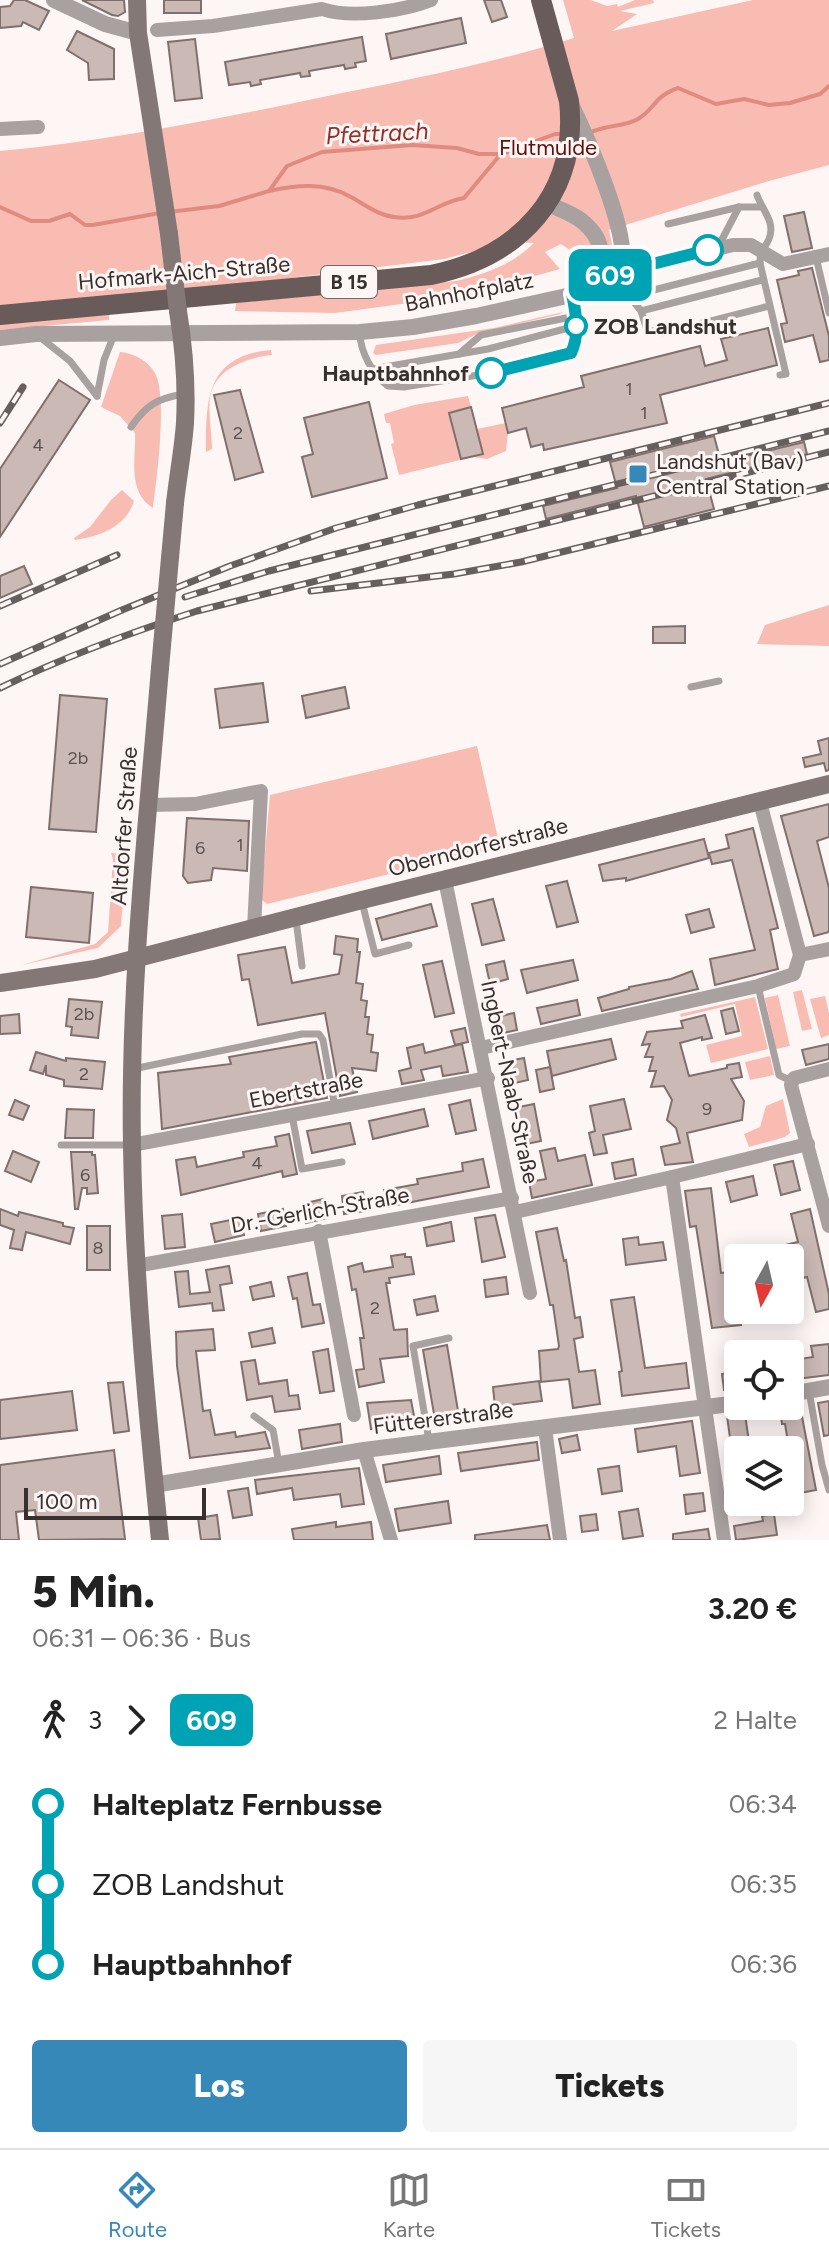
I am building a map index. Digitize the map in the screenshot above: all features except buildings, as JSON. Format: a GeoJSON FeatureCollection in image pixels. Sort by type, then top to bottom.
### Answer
{"type":"FeatureCollection","features":[{"type":"Feature","properties":{"kind":"main road","name":"Altdorfer Straße"},"geometry":{"type":"LineString","coordinates":[[137,0],[148,32],[152,117],[182,334],[186,393],[149,805],[133,1069],[136,1266],[160,1540]]}},
{"type":"Feature","properties":{"kind":"main road","name":"B 15"},"geometry":{"type":"LineString","coordinates":[[541,0],[571,118],[567,151],[547,203]]}},
{"type":"Feature","properties":{"kind":"main road","name":"Hofmark-Aich-Straße"},"geometry":{"type":"LineString","coordinates":[[0,315],[431,275],[456,270],[486,258],[509,242],[547,203]]}},
{"type":"Feature","properties":{"kind":"main road","name":"Oberndorferstraße"},"geometry":{"type":"LineString","coordinates":[[0,983],[74,974],[829,784]]}},
{"type":"Feature","properties":{"kind":"street"},"geometry":{"type":"LineString","coordinates":[[54,0],[105,24],[148,32],[213,26],[321,5],[337,14],[408,7],[431,0]]}},
{"type":"Feature","properties":{"kind":"street"},"geometry":{"type":"LineString","coordinates":[[569,101],[589,143],[623,248],[608,275]]}},
{"type":"Feature","properties":{"kind":"street"},"geometry":{"type":"LineString","coordinates":[[0,129],[38,127]]}},
{"type":"Feature","properties":{"kind":"street"},"geometry":{"type":"LineString","coordinates":[[547,203],[576,217],[594,234],[608,275]]}},
{"type":"Feature","properties":{"kind":"street"},"geometry":{"type":"LineString","coordinates":[[572,294],[608,275],[718,247],[742,244],[760,256],[783,264],[822,255]]}},
{"type":"Feature","properties":{"kind":"street","name":"Bahnhofplatz"},"geometry":{"type":"LineString","coordinates":[[182,334],[360,332],[413,327],[603,288],[608,275]]}},
{"type":"Feature","properties":{"kind":"street"},"geometry":{"type":"LineString","coordinates":[[0,338],[36,334],[182,334]]}},
{"type":"Feature","properties":{"kind":"street"},"geometry":{"type":"LineString","coordinates":[[149,805],[195,804],[261,791],[254,928]]}},
{"type":"Feature","properties":{"kind":"street"},"geometry":{"type":"LineString","coordinates":[[481,1048],[758,986],[794,974],[800,955],[760,802]]}},
{"type":"Feature","properties":{"kind":"street","name":"Ingbert-Naab-Straße"},"geometry":{"type":"LineString","coordinates":[[445,880],[530,1293]]}},
{"type":"Feature","properties":{"kind":"street"},"geometry":{"type":"LineString","coordinates":[[800,955],[829,949]]}},
{"type":"Feature","properties":{"kind":"street"},"geometry":{"type":"LineString","coordinates":[[829,1069],[791,1081],[829,1226]]}},
{"type":"Feature","properties":{"kind":"street","name":"Ebertstraße"},"geometry":{"type":"LineString","coordinates":[[132,1145],[488,1078]]}},
{"type":"Feature","properties":{"kind":"street","name":"Dr.-Gerlich-Straße"},"geometry":{"type":"LineString","coordinates":[[136,1266],[319,1231],[513,1205],[672,1177],[808,1144]]}},
{"type":"Feature","properties":{"kind":"street"},"geometry":{"type":"LineString","coordinates":[[672,1177],[724,1540]]}},
{"type":"Feature","properties":{"kind":"street"},"geometry":{"type":"LineString","coordinates":[[319,1231],[354,1415]]}},
{"type":"Feature","properties":{"kind":"street"},"geometry":{"type":"LineString","coordinates":[[804,1392],[829,1387]]}},
{"type":"Feature","properties":{"kind":"street","name":"Füttererstraße"},"geometry":{"type":"LineString","coordinates":[[154,1485],[364,1450],[724,1405]]}},
{"type":"Feature","properties":{"kind":"street"},"geometry":{"type":"LineString","coordinates":[[545,1428],[560,1540]]}},
{"type":"Feature","properties":{"kind":"street"},"geometry":{"type":"LineString","coordinates":[[364,1450],[391,1540]]}},
{"type":"Feature","properties":{"kind":"lane"},"geometry":{"type":"LineString","coordinates":[[757,195],[771,231],[760,256],[762,280],[786,374],[780,375]]}},
{"type":"Feature","properties":{"kind":"lane"},"geometry":{"type":"LineString","coordinates":[[668,224],[739,207],[760,207]]}},
{"type":"Feature","properties":{"kind":"lane"},"geometry":{"type":"LineString","coordinates":[[718,247],[739,207]]}},
{"type":"Feature","properties":{"kind":"lane"},"geometry":{"type":"LineString","coordinates":[[822,255],[829,313]]}},
{"type":"Feature","properties":{"kind":"lane"},"geometry":{"type":"LineString","coordinates":[[630,296],[760,256]]}},
{"type":"Feature","properties":{"kind":"lane"},"geometry":{"type":"LineString","coordinates":[[608,275],[630,296],[641,311],[647,330],[653,333],[664,333],[769,306]]}},
{"type":"Feature","properties":{"kind":"lane"},"geometry":{"type":"LineString","coordinates":[[641,311],[762,280]]}},
{"type":"Feature","properties":{"kind":"lane"},"geometry":{"type":"LineString","coordinates":[[360,332],[360,344],[373,369],[388,386],[404,387],[497,372],[571,353],[576,344],[572,294]]}},
{"type":"Feature","properties":{"kind":"lane"},"geometry":{"type":"LineString","coordinates":[[459,354],[481,335],[576,316]]}},
{"type":"Feature","properties":{"kind":"lane"},"geometry":{"type":"LineString","coordinates":[[373,369],[459,354],[576,326]]}},
{"type":"Feature","properties":{"kind":"lane"},"geometry":{"type":"LineString","coordinates":[[36,334],[70,361],[97,396],[104,360],[114,335]]}},
{"type":"Feature","properties":{"kind":"lane"},"geometry":{"type":"LineString","coordinates":[[131,427],[143,409],[162,398],[186,393]]}},
{"type":"Feature","properties":{"kind":"lane"},"geometry":{"type":"LineString","coordinates":[[691,687],[719,681]]}},
{"type":"Feature","properties":{"kind":"lane"},"geometry":{"type":"LineString","coordinates":[[362,900],[375,954],[409,945]]}},
{"type":"Feature","properties":{"kind":"lane"},"geometry":{"type":"LineString","coordinates":[[296,918],[302,966]]}},
{"type":"Feature","properties":{"kind":"lane"},"geometry":{"type":"LineString","coordinates":[[758,986],[779,1075],[791,1081]]}},
{"type":"Feature","properties":{"kind":"lane"},"geometry":{"type":"LineString","coordinates":[[133,1069],[302,1034],[319,1034],[323,1040],[335,1107]]}},
{"type":"Feature","properties":{"kind":"lane"},"geometry":{"type":"LineString","coordinates":[[292,1115],[302,1169],[342,1162]]}},
{"type":"Feature","properties":{"kind":"lane"},"geometry":{"type":"LineString","coordinates":[[61,1145],[132,1145]]}},
{"type":"Feature","properties":{"kind":"lane"},"geometry":{"type":"LineString","coordinates":[[430,1443],[423,1418],[413,1346],[449,1338]]}},
{"type":"Feature","properties":{"kind":"lane"},"geometry":{"type":"LineString","coordinates":[[809,1391],[829,1490]]}},
{"type":"Feature","properties":{"kind":"lane"},"geometry":{"type":"LineString","coordinates":[[254,1416],[273,1430],[279,1464]]}},
{"type":"Feature","properties":{"kind":"green space","name":"Flutmulde"},"geometry":{"type":"Polygon","coordinates":[[[563,0],[591,0],[607,6],[617,4],[618,7],[635,0],[653,0],[654,3],[620,11],[637,14],[612,31],[753,0],[829,0],[829,165],[609,230],[614,255],[611,265],[592,243],[583,269],[573,252],[561,244],[545,252],[560,269],[488,289],[424,301],[335,313],[235,311],[236,303],[456,281],[498,268],[534,243],[509,242],[444,259],[217,287],[0,308],[0,151],[80,142],[199,122],[511,56],[574,38],[563,0]]]}},
{"type":"Feature","properties":{"kind":"green space"},"geometry":{"type":"Polygon","coordinates":[[[563,312],[477,334],[458,343],[373,353],[376,345],[494,328],[563,312]]]}},
{"type":"Feature","properties":{"kind":"green space"},"geometry":{"type":"Polygon","coordinates":[[[109,314],[109,320],[0,330],[0,324],[109,314]]]}},
{"type":"Feature","properties":{"kind":"green space"},"geometry":{"type":"Polygon","coordinates":[[[271,350],[272,355],[245,361],[228,370],[220,376],[211,393],[222,371],[233,361],[271,350]]]}},
{"type":"Feature","properties":{"kind":"green space"},"geometry":{"type":"Polygon","coordinates":[[[120,352],[146,362],[156,375],[159,387],[160,440],[153,508],[139,493],[136,484],[135,433],[120,416],[101,407],[120,352]]]}},
{"type":"Feature","properties":{"kind":"green space"},"geometry":{"type":"Polygon","coordinates":[[[211,393],[212,449],[206,452],[207,415],[211,393]]]}},
{"type":"Feature","properties":{"kind":"green space"},"geometry":{"type":"Polygon","coordinates":[[[468,396],[477,429],[506,423],[506,451],[487,459],[472,457],[399,475],[391,444],[394,443],[390,423],[386,423],[384,414],[414,405],[468,396]]]}},
{"type":"Feature","properties":{"kind":"green space"},"geometry":{"type":"Polygon","coordinates":[[[122,490],[134,501],[125,518],[103,533],[75,540],[74,538],[90,527],[122,490]]]}},
{"type":"Feature","properties":{"kind":"green space"},"geometry":{"type":"Polygon","coordinates":[[[829,605],[829,646],[757,644],[765,625],[829,605]]]}},
{"type":"Feature","properties":{"kind":"green space"},"geometry":{"type":"Polygon","coordinates":[[[477,746],[500,847],[267,904],[261,899],[270,795],[477,746]]]}},
{"type":"Feature","properties":{"kind":"green space"},"geometry":{"type":"Polygon","coordinates":[[[111,853],[126,854],[121,926],[98,948],[22,965],[95,944],[108,932],[111,853]]]}},
{"type":"Feature","properties":{"kind":"green space"},"geometry":{"type":"Polygon","coordinates":[[[802,990],[812,1029],[802,1031],[793,992],[802,990]]]}},
{"type":"Feature","properties":{"kind":"green space"},"geometry":{"type":"Polygon","coordinates":[[[778,995],[790,1046],[776,1049],[765,998],[778,995]]]}},
{"type":"Feature","properties":{"kind":"green space"},"geometry":{"type":"Polygon","coordinates":[[[825,996],[829,1035],[821,1038],[810,999],[825,996]]]}},
{"type":"Feature","properties":{"kind":"green space"},"geometry":{"type":"Polygon","coordinates":[[[755,997],[768,1049],[711,1063],[706,1045],[742,1036],[735,1004],[681,1017],[680,1014],[755,997]]]}},
{"type":"Feature","properties":{"kind":"green space"},"geometry":{"type":"Polygon","coordinates":[[[770,1056],[774,1075],[750,1080],[745,1062],[770,1056]]]}},
{"type":"Feature","properties":{"kind":"green space"},"geometry":{"type":"Polygon","coordinates":[[[783,1099],[790,1133],[749,1147],[744,1134],[760,1127],[766,1106],[783,1099]]]}},
{"type":"Feature","properties":{"kind":"waterway","name":"Pfettrach"},"geometry":{"type":"LineString","coordinates":[[589,133],[638,119],[664,95],[678,88],[716,104],[744,99],[769,105],[790,103],[820,94],[829,86]]}},
{"type":"Feature","properties":{"kind":"waterway","name":"Pfettrach"},"geometry":{"type":"LineString","coordinates":[[169,212],[219,206],[269,191],[287,166],[322,152],[412,145],[502,154],[555,134],[565,134]]}},
{"type":"Feature","properties":{"kind":"waterway","name":"Pfettrach"},"geometry":{"type":"LineString","coordinates":[[269,191],[300,186],[330,188],[388,216],[414,217],[464,198],[500,155]]}},
{"type":"Feature","properties":{"kind":"waterway","name":"Pfettrach"},"geometry":{"type":"LineString","coordinates":[[0,207],[31,221],[49,221],[70,214],[85,225],[160,213]]}},
{"type":"Feature","properties":{"kind":"railway"},"geometry":{"type":"LineString","coordinates":[[0,423],[23,387]]}},
{"type":"Feature","properties":{"kind":"railway"},"geometry":{"type":"LineString","coordinates":[[0,664],[230,566],[336,528],[829,403]]}},
{"type":"Feature","properties":{"kind":"railway"},"geometry":{"type":"LineString","coordinates":[[185,597],[269,571],[829,431]]}},
{"type":"Feature","properties":{"kind":"railway"},"geometry":{"type":"LineString","coordinates":[[0,688],[97,646],[197,611],[829,452]]}},
{"type":"Feature","properties":{"kind":"railway"},"geometry":{"type":"LineString","coordinates":[[311,591],[454,574],[521,562],[829,486]]}},
{"type":"Feature","properties":{"kind":"railway"},"geometry":{"type":"LineString","coordinates":[[0,606],[117,555]]}},
{"type":"Feature","properties":{"kind":"bus line","name":"609"},"geometry":{"type":"LineString","coordinates":[[491,373],[571,353],[576,344],[572,294],[593,279],[708,250]]}},
{"type":"Feature","properties":{"kind":"place","name":"ZOB Landshut"},"geometry":{"type":"Point","coordinates":[576,326]}},
{"type":"Feature","properties":{"kind":"place","name":"Hauptbahnhof"},"geometry":{"type":"Point","coordinates":[491,373]}},
{"type":"Feature","properties":{"kind":"place","name":"Landshut (Bav) Central Station"},"geometry":{"type":"Point","coordinates":[638,474]}}]}
